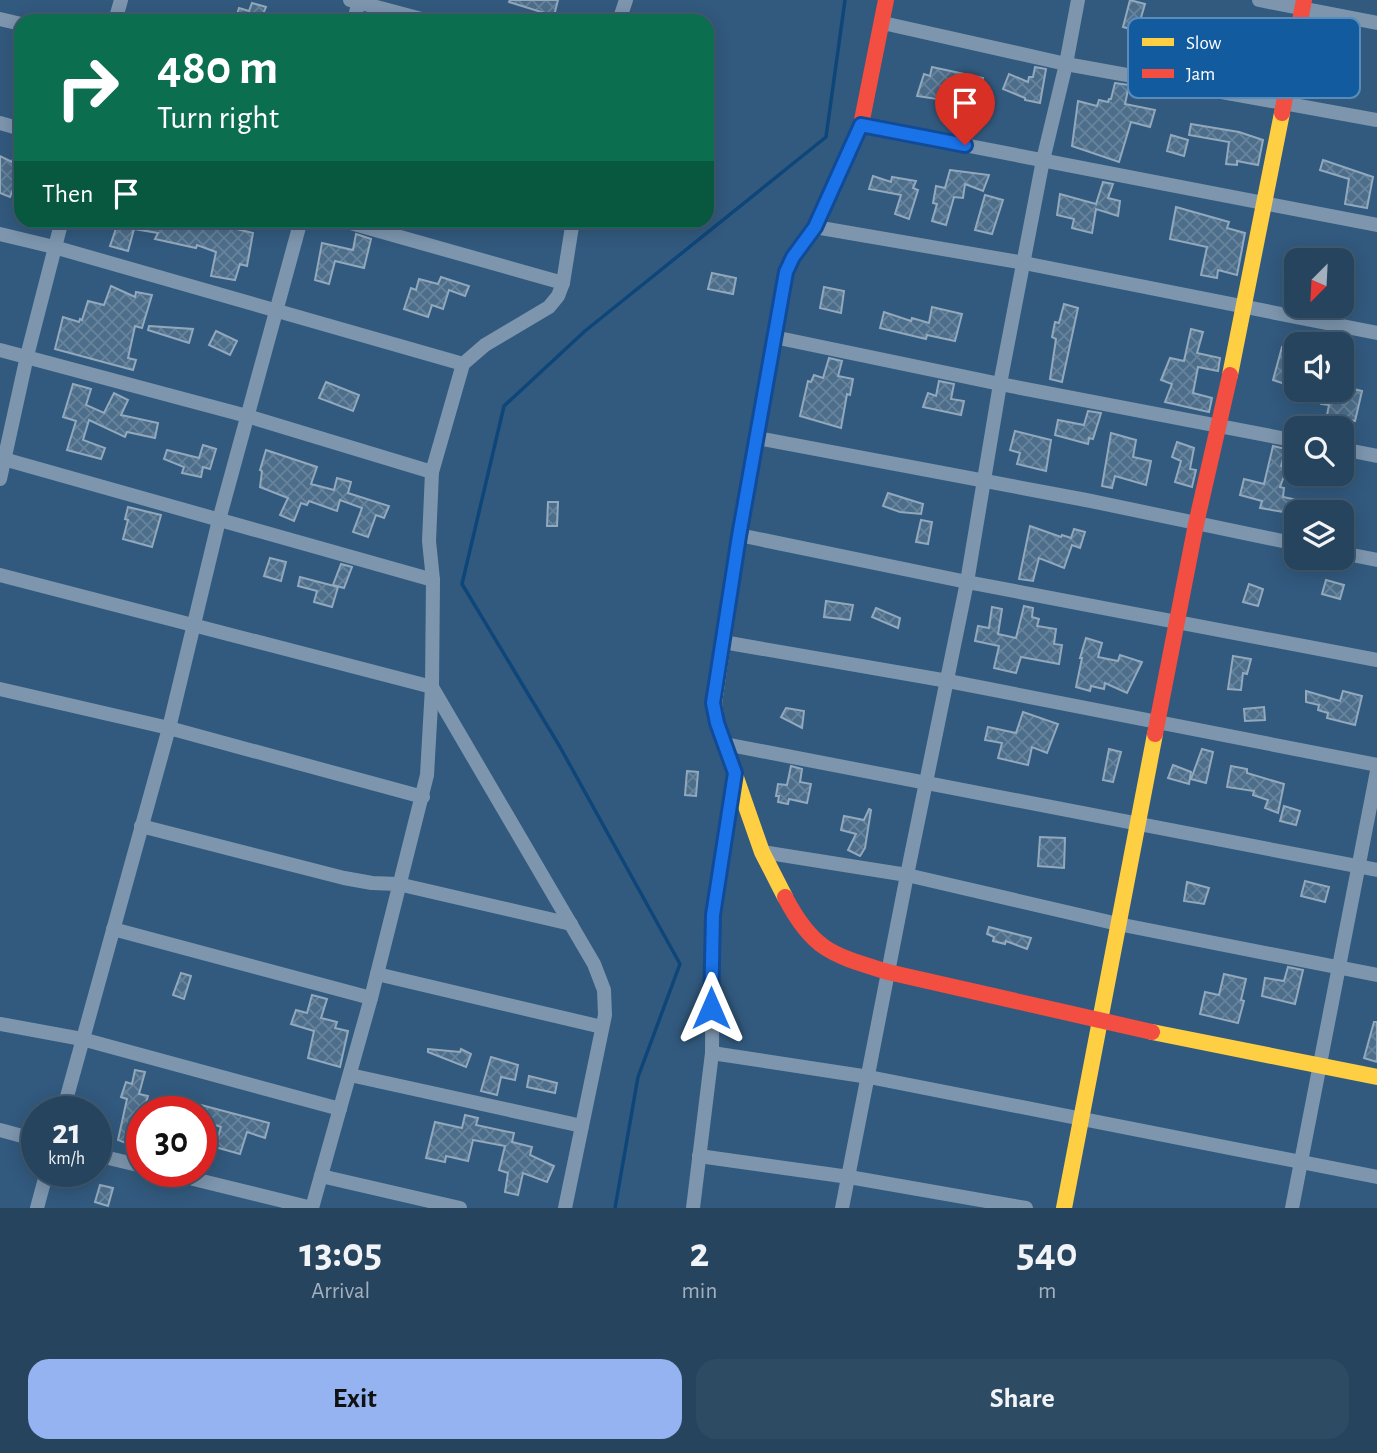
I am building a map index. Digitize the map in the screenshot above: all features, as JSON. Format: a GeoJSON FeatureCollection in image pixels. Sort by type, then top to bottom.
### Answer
{"type":"FeatureCollection","features":[{"type":"Feature","properties":{"kind":"street"},"geometry":{"type":"LineString","coordinates":[[886,0],[861,125],[815,227],[793,257],[786,272],[739,536],[713,703],[717,723],[762,852],[798,922],[818,944],[845,959],[888,972],[1099,1021],[1377,1077]]}},
{"type":"Feature","properties":{"kind":"street"},"geometry":{"type":"LineString","coordinates":[[842,1208],[967,582],[1000,384],[1043,160],[1078,0]]}},
{"type":"Feature","properties":{"kind":"street"},"geometry":{"type":"LineString","coordinates":[[1259,0],[1304,4],[1358,18]]}},
{"type":"Feature","properties":{"kind":"street"},"geometry":{"type":"LineString","coordinates":[[356,1],[403,14]]}},
{"type":"Feature","properties":{"kind":"street"},"geometry":{"type":"LineString","coordinates":[[1360,19],[1377,23]]}},
{"type":"Feature","properties":{"kind":"street"},"geometry":{"type":"LineString","coordinates":[[883,23],[1128,75]]}},
{"type":"Feature","properties":{"kind":"street"},"geometry":{"type":"LineString","coordinates":[[1257,98],[1377,120]]}},
{"type":"Feature","properties":{"kind":"street"},"geometry":{"type":"LineString","coordinates":[[1064,1208],[1196,524],[1220,427],[1286,98]]}},
{"type":"Feature","properties":{"kind":"street"},"geometry":{"type":"LineString","coordinates":[[861,125],[1377,225]]}},
{"type":"Feature","properties":{"kind":"street"},"geometry":{"type":"LineString","coordinates":[[815,227],[1024,263],[1377,333]]}},
{"type":"Feature","properties":{"kind":"street"},"geometry":{"type":"LineString","coordinates":[[0,479],[2,458],[60,228]]}},
{"type":"Feature","properties":{"kind":"street"},"geometry":{"type":"LineString","coordinates":[[68,1096],[169,728],[219,520],[299,228]]}},
{"type":"Feature","properties":{"kind":"street"},"geometry":{"type":"LineString","coordinates":[[368,228],[563,283]]}},
{"type":"Feature","properties":{"kind":"street"},"geometry":{"type":"LineString","coordinates":[[217,1185],[312,1208],[371,998],[398,884],[424,797],[432,687],[433,580],[429,541],[432,472],[463,364],[485,345],[549,307],[558,296],[563,283],[572,228]]}},
{"type":"Feature","properties":{"kind":"street"},"geometry":{"type":"LineString","coordinates":[[0,234],[463,364]]}},
{"type":"Feature","properties":{"kind":"street"},"geometry":{"type":"LineString","coordinates":[[774,337],[1284,439]]}},
{"type":"Feature","properties":{"kind":"street"},"geometry":{"type":"LineString","coordinates":[[0,350],[247,416],[432,472]]}},
{"type":"Feature","properties":{"kind":"street"},"geometry":{"type":"LineString","coordinates":[[758,438],[985,480],[1284,541]]}},
{"type":"Feature","properties":{"kind":"street"},"geometry":{"type":"LineString","coordinates":[[1354,451],[1377,456]]}},
{"type":"Feature","properties":{"kind":"street"},"geometry":{"type":"LineString","coordinates":[[2,458],[433,580]]}},
{"type":"Feature","properties":{"kind":"street"},"geometry":{"type":"LineString","coordinates":[[739,536],[1377,660]]}},
{"type":"Feature","properties":{"kind":"street"},"geometry":{"type":"LineString","coordinates":[[1354,555],[1377,559]]}},
{"type":"Feature","properties":{"kind":"street"},"geometry":{"type":"LineString","coordinates":[[0,575],[432,687],[594,964],[604,989],[605,1015],[565,1208]]}},
{"type":"Feature","properties":{"kind":"street"},"geometry":{"type":"LineString","coordinates":[[723,642],[948,681],[1377,765]]}},
{"type":"Feature","properties":{"kind":"street"},"geometry":{"type":"LineString","coordinates":[[0,689],[169,728],[424,797]]}},
{"type":"Feature","properties":{"kind":"street"},"geometry":{"type":"LineString","coordinates":[[725,744],[1377,870]]}},
{"type":"Feature","properties":{"kind":"street"},"geometry":{"type":"LineString","coordinates":[[1292,1208],[1377,771]]}},
{"type":"Feature","properties":{"kind":"street"},"geometry":{"type":"LineString","coordinates":[[693,1208],[712,1052],[713,915],[735,773]]}},
{"type":"Feature","properties":{"kind":"street"},"geometry":{"type":"LineString","coordinates":[[141,826],[344,878],[398,884],[571,924]]}},
{"type":"Feature","properties":{"kind":"street"},"geometry":{"type":"LineString","coordinates":[[762,852],[907,875],[1118,925],[1377,975]]}},
{"type":"Feature","properties":{"kind":"street"},"geometry":{"type":"LineString","coordinates":[[113,929],[371,998]]}},
{"type":"Feature","properties":{"kind":"street"},"geometry":{"type":"LineString","coordinates":[[377,974],[602,1027]]}},
{"type":"Feature","properties":{"kind":"street"},"geometry":{"type":"LineString","coordinates":[[0,1024],[82,1039],[340,1109]]}},
{"type":"Feature","properties":{"kind":"street"},"geometry":{"type":"LineString","coordinates":[[712,1052],[869,1077],[1377,1177]]}},
{"type":"Feature","properties":{"kind":"street"},"geometry":{"type":"LineString","coordinates":[[350,1075],[582,1126]]}},
{"type":"Feature","properties":{"kind":"street"},"geometry":{"type":"LineString","coordinates":[[0,1130],[21,1136]]}},
{"type":"Feature","properties":{"kind":"street"},"geometry":{"type":"LineString","coordinates":[[699,1156],[849,1177],[1026,1208]]}},
{"type":"Feature","properties":{"kind":"street"},"geometry":{"type":"LineString","coordinates":[[321,1176],[460,1208]]}},
{"type":"Feature","properties":{"kind":"street"},"geometry":{"type":"LineString","coordinates":[[37,1208],[43,1187]]}},
{"type":"Feature","properties":{"kind":"building"},"geometry":{"type":"Polygon","coordinates":[[[510,0],[558,0],[554,14],[509,2],[510,0]]]}},
{"type":"Feature","properties":{"kind":"building"},"geometry":{"type":"Polygon","coordinates":[[[1130,0],[1145,4],[1141,18],[1128,18],[1128,28],[1123,27],[1130,0]]]}},
{"type":"Feature","properties":{"kind":"building"},"geometry":{"type":"Polygon","coordinates":[[[252,3],[266,7],[263,14],[237,14],[239,8],[249,11],[252,3]]]}},
{"type":"Feature","properties":{"kind":"building"},"geometry":{"type":"Polygon","coordinates":[[[932,67],[983,78],[980,92],[965,89],[961,112],[943,109],[944,100],[917,96],[924,74],[930,76],[932,67]]]}},
{"type":"Feature","properties":{"kind":"building"},"geometry":{"type":"Polygon","coordinates":[[[1035,67],[1046,69],[1040,103],[1025,100],[1003,89],[1009,74],[1028,82],[1029,77],[1033,77],[1035,67]]]}},
{"type":"Feature","properties":{"kind":"building"},"geometry":{"type":"Polygon","coordinates":[[[1115,83],[1128,85],[1125,104],[1155,110],[1150,127],[1131,122],[1119,162],[1072,146],[1078,101],[1097,106],[1099,100],[1108,102],[1115,83]]]}},
{"type":"Feature","properties":{"kind":"building"},"geometry":{"type":"Polygon","coordinates":[[[1191,124],[1239,132],[1263,140],[1258,165],[1237,161],[1237,165],[1226,164],[1229,142],[1189,135],[1191,124]]]}},
{"type":"Feature","properties":{"kind":"building"},"geometry":{"type":"Polygon","coordinates":[[[1171,135],[1188,140],[1184,156],[1167,151],[1171,135]]]}},
{"type":"Feature","properties":{"kind":"building"},"geometry":{"type":"Polygon","coordinates":[[[14,155],[14,187],[10,197],[0,193],[0,156],[12,162],[14,155]]]}},
{"type":"Feature","properties":{"kind":"building"},"geometry":{"type":"Polygon","coordinates":[[[1323,160],[1373,177],[1367,208],[1345,204],[1349,179],[1320,170],[1323,160]]]}},
{"type":"Feature","properties":{"kind":"building"},"geometry":{"type":"Polygon","coordinates":[[[950,170],[989,175],[983,191],[965,184],[963,198],[954,197],[946,225],[932,221],[937,204],[933,203],[936,186],[945,188],[950,170]]]}},
{"type":"Feature","properties":{"kind":"building"},"geometry":{"type":"Polygon","coordinates":[[[873,176],[891,182],[892,177],[916,181],[913,188],[918,190],[909,219],[895,214],[901,195],[869,189],[873,176]]]}},
{"type":"Feature","properties":{"kind":"building"},"geometry":{"type":"Polygon","coordinates":[[[1103,182],[1113,184],[1108,198],[1120,201],[1118,216],[1096,209],[1092,233],[1072,228],[1074,219],[1057,215],[1060,194],[1096,204],[1103,182]]]}},
{"type":"Feature","properties":{"kind":"building"},"geometry":{"type":"Polygon","coordinates":[[[985,195],[1003,200],[992,234],[975,230],[985,195]]]}},
{"type":"Feature","properties":{"kind":"building"},"geometry":{"type":"Polygon","coordinates":[[[1176,207],[1229,222],[1227,228],[1245,233],[1237,275],[1218,270],[1217,278],[1201,275],[1207,247],[1170,239],[1176,207]]]}},
{"type":"Feature","properties":{"kind":"building"},"geometry":{"type":"Polygon","coordinates":[[[116,228],[232,228],[253,233],[247,266],[240,264],[235,280],[211,276],[216,252],[197,245],[196,248],[155,239],[158,233],[134,229],[128,251],[110,246],[116,228]]]}},
{"type":"Feature","properties":{"kind":"building"},"geometry":{"type":"Polygon","coordinates":[[[356,234],[371,239],[364,268],[335,261],[329,284],[315,280],[322,243],[353,250],[356,234]]]}},
{"type":"Feature","properties":{"kind":"building"},"geometry":{"type":"Polygon","coordinates":[[[712,273],[736,278],[733,294],[708,289],[712,273]]]}},
{"type":"Feature","properties":{"kind":"building"},"geometry":{"type":"Polygon","coordinates":[[[441,277],[469,286],[465,296],[449,290],[443,309],[432,305],[428,317],[404,309],[411,288],[416,290],[419,279],[438,284],[441,277]]]}},
{"type":"Feature","properties":{"kind":"building"},"geometry":{"type":"Polygon","coordinates":[[[111,286],[135,297],[136,292],[152,295],[142,328],[135,326],[128,358],[136,360],[133,370],[55,349],[63,317],[79,322],[88,301],[104,305],[111,286]]]}},
{"type":"Feature","properties":{"kind":"building"},"geometry":{"type":"Polygon","coordinates":[[[824,287],[844,291],[841,313],[820,308],[824,287]]]}},
{"type":"Feature","properties":{"kind":"building"},"geometry":{"type":"Polygon","coordinates":[[[1064,304],[1078,308],[1062,382],[1050,379],[1056,339],[1052,337],[1055,322],[1059,323],[1064,304]]]}},
{"type":"Feature","properties":{"kind":"building"},"geometry":{"type":"Polygon","coordinates":[[[932,307],[962,314],[955,341],[927,335],[926,339],[880,328],[884,312],[911,321],[912,318],[929,323],[932,307]]]}},
{"type":"Feature","properties":{"kind":"building"},"geometry":{"type":"Polygon","coordinates":[[[149,326],[193,329],[189,343],[148,330],[149,326]]]}},
{"type":"Feature","properties":{"kind":"building"},"geometry":{"type":"Polygon","coordinates":[[[1191,329],[1203,332],[1197,353],[1220,358],[1218,371],[1198,367],[1193,393],[1212,398],[1209,412],[1165,402],[1172,384],[1161,380],[1170,358],[1184,361],[1191,329]]]}},
{"type":"Feature","properties":{"kind":"building"},"geometry":{"type":"Polygon","coordinates":[[[216,331],[237,341],[230,355],[209,345],[216,331]]]}},
{"type":"Feature","properties":{"kind":"building"},"geometry":{"type":"Polygon","coordinates":[[[1282,347],[1284,348],[1284,384],[1273,380],[1282,347]]]}},
{"type":"Feature","properties":{"kind":"building"},"geometry":{"type":"Polygon","coordinates":[[[829,358],[842,361],[838,376],[853,379],[850,395],[847,394],[841,428],[800,416],[808,381],[811,382],[814,375],[823,378],[829,358]]]}},
{"type":"Feature","properties":{"kind":"building"},"geometry":{"type":"Polygon","coordinates":[[[939,381],[954,384],[951,399],[964,401],[961,415],[923,407],[928,393],[936,396],[939,381]]]}},
{"type":"Feature","properties":{"kind":"building"},"geometry":{"type":"Polygon","coordinates":[[[326,382],[359,395],[353,411],[319,398],[326,382]]]}},
{"type":"Feature","properties":{"kind":"building"},"geometry":{"type":"Polygon","coordinates":[[[73,384],[91,389],[86,405],[104,413],[114,393],[128,400],[121,415],[158,423],[155,438],[127,432],[125,437],[89,420],[83,440],[105,448],[101,459],[67,450],[76,421],[63,417],[73,384]]]}},
{"type":"Feature","properties":{"kind":"building"},"geometry":{"type":"Polygon","coordinates":[[[1354,389],[1362,391],[1355,421],[1354,416],[1327,415],[1329,405],[1321,404],[1354,402],[1354,389]]]}},
{"type":"Feature","properties":{"kind":"building"},"geometry":{"type":"Polygon","coordinates":[[[1088,411],[1101,413],[1093,439],[1089,438],[1088,444],[1055,435],[1058,420],[1084,425],[1088,411]]]}},
{"type":"Feature","properties":{"kind":"building"},"geometry":{"type":"Polygon","coordinates":[[[1015,431],[1051,440],[1046,471],[1017,464],[1020,453],[1010,450],[1015,431]]]}},
{"type":"Feature","properties":{"kind":"building"},"geometry":{"type":"Polygon","coordinates":[[[1111,433],[1136,440],[1133,457],[1151,461],[1146,485],[1115,476],[1112,488],[1102,486],[1111,433]]]}},
{"type":"Feature","properties":{"kind":"building"},"geometry":{"type":"Polygon","coordinates":[[[1177,442],[1194,448],[1190,469],[1196,470],[1192,487],[1175,482],[1181,461],[1172,457],[1177,442]]]}},
{"type":"Feature","properties":{"kind":"building"},"geometry":{"type":"Polygon","coordinates":[[[203,445],[216,449],[210,469],[203,467],[201,477],[182,473],[184,467],[164,459],[167,450],[199,458],[203,445]]]}},
{"type":"Feature","properties":{"kind":"building"},"geometry":{"type":"Polygon","coordinates":[[[1273,446],[1284,449],[1281,466],[1284,467],[1284,476],[1280,487],[1284,488],[1283,497],[1298,500],[1284,500],[1284,512],[1260,508],[1262,501],[1240,495],[1244,479],[1264,484],[1273,446]]]}},
{"type":"Feature","properties":{"kind":"building"},"geometry":{"type":"Polygon","coordinates":[[[266,450],[317,467],[311,484],[334,490],[337,478],[351,482],[348,493],[389,506],[384,518],[376,515],[368,537],[353,532],[362,508],[340,500],[337,511],[309,501],[307,505],[301,503],[294,521],[280,515],[288,498],[260,487],[260,470],[266,450]]]}},
{"type":"Feature","properties":{"kind":"building"},"geometry":{"type":"Polygon","coordinates":[[[888,493],[923,504],[921,514],[900,512],[883,506],[888,493]]]}},
{"type":"Feature","properties":{"kind":"building"},"geometry":{"type":"Polygon","coordinates":[[[548,502],[558,502],[557,526],[547,526],[548,502]]]}},
{"type":"Feature","properties":{"kind":"building"},"geometry":{"type":"Polygon","coordinates":[[[128,507],[161,515],[152,547],[123,539],[128,507]]]}},
{"type":"Feature","properties":{"kind":"building"},"geometry":{"type":"Polygon","coordinates":[[[921,520],[932,522],[928,544],[916,542],[921,520]]]}},
{"type":"Feature","properties":{"kind":"building"},"geometry":{"type":"Polygon","coordinates":[[[1030,526],[1061,537],[1071,538],[1074,529],[1085,532],[1080,548],[1072,545],[1064,568],[1039,558],[1033,581],[1019,579],[1030,526]]]}},
{"type":"Feature","properties":{"kind":"building"},"geometry":{"type":"Polygon","coordinates":[[[270,558],[286,562],[281,581],[264,576],[270,558]]]}},
{"type":"Feature","properties":{"kind":"building"},"geometry":{"type":"Polygon","coordinates":[[[341,564],[352,567],[344,588],[333,585],[341,564]]]}},
{"type":"Feature","properties":{"kind":"building"},"geometry":{"type":"Polygon","coordinates":[[[300,577],[338,587],[332,607],[314,602],[317,591],[298,586],[300,577]]]}},
{"type":"Feature","properties":{"kind":"building"},"geometry":{"type":"Polygon","coordinates":[[[1326,580],[1344,585],[1340,599],[1322,594],[1326,580]]]}},
{"type":"Feature","properties":{"kind":"building"},"geometry":{"type":"Polygon","coordinates":[[[1249,584],[1263,589],[1258,606],[1243,602],[1249,584]]]}},
{"type":"Feature","properties":{"kind":"building"},"geometry":{"type":"Polygon","coordinates":[[[826,601],[853,605],[850,620],[824,617],[826,601]]]}},
{"type":"Feature","properties":{"kind":"building"},"geometry":{"type":"Polygon","coordinates":[[[1024,606],[1033,608],[1032,617],[1039,619],[1037,626],[1056,629],[1054,644],[1062,645],[1059,664],[1021,657],[1016,673],[994,668],[999,646],[975,641],[978,626],[989,628],[992,607],[1002,609],[998,634],[1016,638],[1024,606]]]}},
{"type":"Feature","properties":{"kind":"building"},"geometry":{"type":"Polygon","coordinates":[[[876,608],[900,618],[898,628],[872,617],[876,608]]]}},
{"type":"Feature","properties":{"kind":"building"},"geometry":{"type":"Polygon","coordinates":[[[1086,638],[1102,643],[1098,657],[1118,661],[1120,655],[1142,662],[1127,693],[1105,683],[1104,689],[1091,686],[1090,691],[1076,687],[1086,638]]]}},
{"type":"Feature","properties":{"kind":"building"},"geometry":{"type":"Polygon","coordinates":[[[1233,656],[1251,659],[1247,674],[1243,673],[1241,690],[1228,689],[1233,656]]]}},
{"type":"Feature","properties":{"kind":"building"},"geometry":{"type":"Polygon","coordinates":[[[1306,691],[1340,701],[1343,691],[1362,696],[1355,725],[1327,718],[1328,713],[1318,710],[1319,705],[1306,702],[1306,691]]]}},
{"type":"Feature","properties":{"kind":"building"},"geometry":{"type":"Polygon","coordinates":[[[1264,707],[1265,720],[1245,721],[1244,709],[1264,707]]]}},
{"type":"Feature","properties":{"kind":"building"},"geometry":{"type":"Polygon","coordinates":[[[786,708],[804,711],[802,728],[781,717],[786,708]]]}},
{"type":"Feature","properties":{"kind":"building"},"geometry":{"type":"Polygon","coordinates":[[[1023,712],[1058,724],[1047,753],[1032,747],[1028,765],[998,758],[1002,743],[985,740],[988,727],[1016,733],[1023,712]]]}},
{"type":"Feature","properties":{"kind":"building"},"geometry":{"type":"Polygon","coordinates":[[[1109,749],[1121,752],[1113,782],[1103,780],[1109,749]]]}},
{"type":"Feature","properties":{"kind":"building"},"geometry":{"type":"Polygon","coordinates":[[[1202,749],[1213,752],[1206,783],[1191,779],[1202,749]]]}},
{"type":"Feature","properties":{"kind":"building"},"geometry":{"type":"Polygon","coordinates":[[[1173,765],[1191,772],[1189,784],[1168,778],[1173,765]]]}},
{"type":"Feature","properties":{"kind":"building"},"geometry":{"type":"Polygon","coordinates":[[[791,766],[802,769],[800,782],[811,784],[807,803],[789,799],[788,804],[778,802],[778,784],[787,785],[791,766]]]}},
{"type":"Feature","properties":{"kind":"building"},"geometry":{"type":"Polygon","coordinates":[[[1231,766],[1247,769],[1247,773],[1284,784],[1278,813],[1265,808],[1268,800],[1253,795],[1254,791],[1227,787],[1231,766]]]}},
{"type":"Feature","properties":{"kind":"building"},"geometry":{"type":"Polygon","coordinates":[[[687,771],[698,772],[696,796],[685,795],[687,771]]]}},
{"type":"Feature","properties":{"kind":"building"},"geometry":{"type":"Polygon","coordinates":[[[1284,806],[1300,811],[1296,825],[1280,821],[1284,806]]]}},
{"type":"Feature","properties":{"kind":"building"},"geometry":{"type":"Polygon","coordinates":[[[869,809],[865,848],[860,856],[848,850],[856,834],[841,830],[844,816],[864,820],[869,809]]]}},
{"type":"Feature","properties":{"kind":"building"},"geometry":{"type":"Polygon","coordinates":[[[1040,837],[1065,838],[1064,868],[1038,866],[1040,837]]]}},
{"type":"Feature","properties":{"kind":"building"},"geometry":{"type":"Polygon","coordinates":[[[1305,881],[1329,887],[1325,902],[1301,896],[1305,881]]]}},
{"type":"Feature","properties":{"kind":"building"},"geometry":{"type":"Polygon","coordinates":[[[1187,882],[1209,888],[1204,904],[1184,901],[1187,882]]]}},
{"type":"Feature","properties":{"kind":"building"},"geometry":{"type":"Polygon","coordinates":[[[989,927],[1031,938],[1027,949],[1006,941],[1005,944],[993,941],[994,937],[987,934],[989,927]]]}},
{"type":"Feature","properties":{"kind":"building"},"geometry":{"type":"Polygon","coordinates":[[[1288,967],[1303,970],[1295,1004],[1262,996],[1265,978],[1284,981],[1288,967]]]}},
{"type":"Feature","properties":{"kind":"building"},"geometry":{"type":"Polygon","coordinates":[[[181,973],[191,976],[184,999],[173,995],[181,973]]]}},
{"type":"Feature","properties":{"kind":"building"},"geometry":{"type":"Polygon","coordinates":[[[1224,974],[1246,979],[1238,1023],[1200,1014],[1205,992],[1219,995],[1224,974]]]}},
{"type":"Feature","properties":{"kind":"building"},"geometry":{"type":"Polygon","coordinates":[[[312,995],[327,999],[321,1018],[337,1022],[335,1028],[348,1031],[340,1067],[308,1058],[314,1031],[291,1024],[296,1010],[307,1013],[312,995]]]}},
{"type":"Feature","properties":{"kind":"building"},"geometry":{"type":"Polygon","coordinates":[[[1374,1022],[1377,1022],[1377,1062],[1364,1058],[1374,1022]]]}},
{"type":"Feature","properties":{"kind":"building"},"geometry":{"type":"Polygon","coordinates":[[[428,1049],[460,1052],[461,1049],[471,1054],[466,1067],[428,1052],[428,1049]]]}},
{"type":"Feature","properties":{"kind":"building"},"geometry":{"type":"Polygon","coordinates":[[[491,1057],[518,1065],[515,1080],[501,1077],[497,1095],[481,1091],[491,1057]]]}},
{"type":"Feature","properties":{"kind":"building"},"geometry":{"type":"Polygon","coordinates":[[[135,1070],[145,1072],[139,1094],[148,1096],[121,1097],[126,1082],[132,1084],[135,1070]]]}},
{"type":"Feature","properties":{"kind":"building"},"geometry":{"type":"Polygon","coordinates":[[[529,1076],[557,1083],[555,1093],[527,1087],[529,1076]]]}},
{"type":"Feature","properties":{"kind":"building"},"geometry":{"type":"Polygon","coordinates":[[[126,1104],[126,1143],[118,1140],[126,1104]]]}},
{"type":"Feature","properties":{"kind":"building"},"geometry":{"type":"Polygon","coordinates":[[[217,1109],[269,1123],[265,1138],[247,1132],[240,1154],[217,1148],[221,1127],[217,1126],[217,1109]]]}},
{"type":"Feature","properties":{"kind":"building"},"geometry":{"type":"Polygon","coordinates":[[[465,1115],[478,1118],[476,1125],[514,1133],[512,1142],[532,1147],[530,1155],[554,1166],[547,1182],[523,1173],[518,1195],[505,1192],[508,1173],[499,1170],[505,1146],[473,1140],[468,1161],[446,1156],[445,1162],[426,1158],[435,1122],[462,1128],[465,1115]]]}},
{"type":"Feature","properties":{"kind":"building"},"geometry":{"type":"Polygon","coordinates":[[[99,1187],[113,1188],[108,1206],[95,1202],[99,1187]]]}},
{"type":"Feature","properties":{"kind":"waterway"},"geometry":{"type":"LineString","coordinates":[[714,227],[826,137],[845,0]]}},
{"type":"Feature","properties":{"kind":"waterway"},"geometry":{"type":"LineString","coordinates":[[615,1208],[638,1077],[680,964],[560,747],[462,584],[504,406],[585,331],[713,228]]}},
{"type":"Feature","properties":{"kind":"traffic: slow"},"geometry":{"type":"LineString","coordinates":[[1230,375],[1282,113]]}},
{"type":"Feature","properties":{"kind":"traffic: slow"},"geometry":{"type":"LineString","coordinates":[[761,412],[739,535],[714,703],[717,723],[762,852],[785,897]]}},
{"type":"Feature","properties":{"kind":"traffic: slow"},"geometry":{"type":"LineString","coordinates":[[1064,1208],[1155,734]]}},
{"type":"Feature","properties":{"kind":"traffic: slow"},"geometry":{"type":"LineString","coordinates":[[1152,1032],[1377,1077]]}},
{"type":"Feature","properties":{"kind":"traffic: jam"},"geometry":{"type":"LineString","coordinates":[[761,412],[786,272],[793,257],[815,227],[861,125],[886,0]]}},
{"type":"Feature","properties":{"kind":"traffic: jam"},"geometry":{"type":"LineString","coordinates":[[1300,18],[1304,0]]}},
{"type":"Feature","properties":{"kind":"traffic: jam"},"geometry":{"type":"LineString","coordinates":[[1282,113],[1285,98]]}},
{"type":"Feature","properties":{"kind":"traffic: jam"},"geometry":{"type":"LineString","coordinates":[[1155,734],[1196,524],[1230,375]]}},
{"type":"Feature","properties":{"kind":"traffic: jam"},"geometry":{"type":"LineString","coordinates":[[785,897],[815,940],[853,961],[888,972],[1152,1032]]}},
{"type":"Feature","properties":{"kind":"route"},"geometry":{"type":"LineString","coordinates":[[711,1008],[713,915],[735,773],[717,723],[713,703],[739,536],[786,272],[793,257],[815,227],[861,125],[965,145]]}}]}
